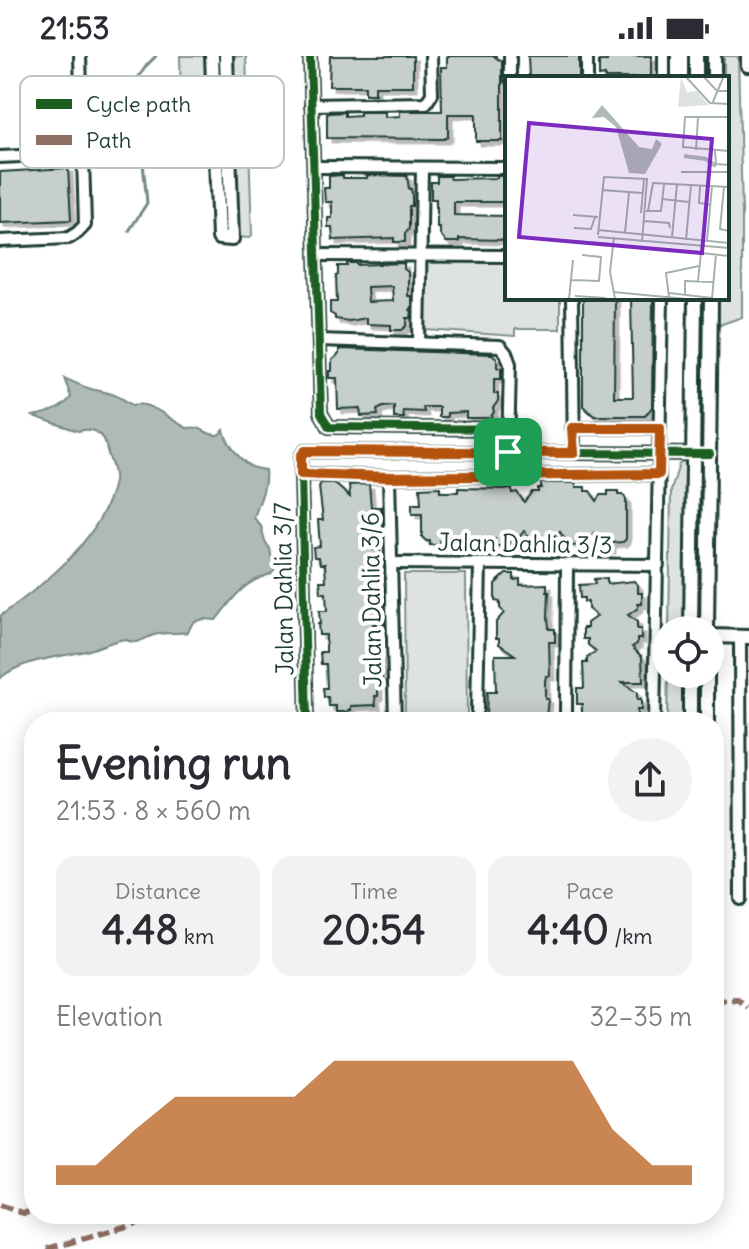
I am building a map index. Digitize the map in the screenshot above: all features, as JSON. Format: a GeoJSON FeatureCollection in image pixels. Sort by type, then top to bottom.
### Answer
{"type":"FeatureCollection","features":[{"type":"Feature","properties":{"kind":"street"},"geometry":{"type":"LineString","coordinates":[[80,56],[80,76]]}},
{"type":"Feature","properties":{"kind":"street"},"geometry":{"type":"LineString","coordinates":[[212,56],[213,76]]}},
{"type":"Feature","properties":{"kind":"street"},"geometry":{"type":"LineString","coordinates":[[226,56],[227,76]]}},
{"type":"Feature","properties":{"kind":"street"},"geometry":{"type":"LineString","coordinates":[[310,56],[321,413],[329,427],[509,429]]}},
{"type":"Feature","properties":{"kind":"street"},"geometry":{"type":"LineString","coordinates":[[311,105],[426,103],[432,94],[431,56]]}},
{"type":"Feature","properties":{"kind":"street"},"geometry":{"type":"LineString","coordinates":[[747,56],[749,66]]}},
{"type":"Feature","properties":{"kind":"street"},"geometry":{"type":"LineString","coordinates":[[0,157],[20,156]]}},
{"type":"Feature","properties":{"kind":"street"},"geometry":{"type":"LineString","coordinates":[[314,167],[505,168]]}},
{"type":"Feature","properties":{"kind":"street"},"geometry":{"type":"LineString","coordinates":[[0,241],[69,238],[77,233],[85,225],[83,168]]}},
{"type":"Feature","properties":{"kind":"street"},"geometry":{"type":"LineString","coordinates":[[216,168],[219,238],[232,239],[230,168]]}},
{"type":"Feature","properties":{"kind":"street"},"geometry":{"type":"LineString","coordinates":[[419,343],[422,168]]}},
{"type":"Feature","properties":{"kind":"street"},"geometry":{"type":"LineString","coordinates":[[317,255],[505,256]]}},
{"type":"Feature","properties":{"kind":"street"},"geometry":{"type":"LineString","coordinates":[[572,300],[574,453]]}},
{"type":"Feature","properties":{"kind":"street"},"geometry":{"type":"LineString","coordinates":[[654,712],[662,300]]}},
{"type":"Feature","properties":{"kind":"street"},"geometry":{"type":"LineString","coordinates":[[691,616],[695,300]]}},
{"type":"Feature","properties":{"kind":"street"},"geometry":{"type":"LineString","coordinates":[[707,616],[711,300]]}},
{"type":"Feature","properties":{"kind":"street"},"geometry":{"type":"LineString","coordinates":[[319,340],[500,346],[510,364],[508,452],[710,454]]}},
{"type":"Feature","properties":{"kind":"street"},"geometry":{"type":"LineString","coordinates":[[572,423],[660,428]]}},
{"type":"Feature","properties":{"kind":"street","name":"Jalan Dahlia 3/7"},"geometry":{"type":"LineString","coordinates":[[307,712],[301,456],[305,451],[508,452]]}},
{"type":"Feature","properties":{"kind":"street"},"geometry":{"type":"LineString","coordinates":[[301,474],[389,477],[659,474]]}},
{"type":"Feature","properties":{"kind":"street","name":"Jalan Dahlia 3/6"},"geometry":{"type":"LineString","coordinates":[[389,477],[395,712]]}},
{"type":"Feature","properties":{"kind":"street","name":"Jalan Dahlia 3/3"},"geometry":{"type":"LineString","coordinates":[[391,563],[658,565]]}},
{"type":"Feature","properties":{"kind":"street"},"geometry":{"type":"LineString","coordinates":[[477,710],[480,564]]}},
{"type":"Feature","properties":{"kind":"street"},"geometry":{"type":"LineString","coordinates":[[566,712],[567,565]]}},
{"type":"Feature","properties":{"kind":"street"},"geometry":{"type":"LineString","coordinates":[[724,636],[744,637],[741,899]]}},
{"type":"Feature","properties":{"kind":"street"},"geometry":{"type":"LineString","coordinates":[[690,688],[690,712]]}},
{"type":"Feature","properties":{"kind":"street"},"geometry":{"type":"LineString","coordinates":[[707,688],[707,712]]}},
{"type":"Feature","properties":{"kind":"shaded area"},"geometry":{"type":"Polygon","coordinates":[[[180,56],[207,56],[207,76],[180,76],[180,56]]]}},
{"type":"Feature","properties":{"kind":"shaded area"},"geometry":{"type":"Polygon","coordinates":[[[231,56],[246,56],[247,76],[232,76],[231,56]]]}},
{"type":"Feature","properties":{"kind":"shaded area"},"geometry":{"type":"Polygon","coordinates":[[[724,56],[738,56],[742,317],[719,325],[719,300],[729,300],[729,76],[724,76],[724,56]]]}},
{"type":"Feature","properties":{"kind":"shaded area"},"geometry":{"type":"Polygon","coordinates":[[[235,168],[250,168],[252,235],[250,238],[237,237],[235,168]]]}},
{"type":"Feature","properties":{"kind":"shaded area"},"geometry":{"type":"Polygon","coordinates":[[[426,260],[505,261],[505,300],[560,300],[560,329],[515,329],[515,336],[426,330],[426,260]]]}},
{"type":"Feature","properties":{"kind":"shaded area"},"geometry":{"type":"Polygon","coordinates":[[[64,378],[114,395],[132,405],[146,405],[187,428],[197,428],[213,435],[224,430],[243,461],[265,470],[264,489],[254,518],[261,526],[276,567],[271,574],[253,581],[239,592],[216,620],[193,622],[188,632],[158,634],[136,642],[119,640],[30,663],[0,678],[0,616],[53,575],[85,541],[108,503],[114,482],[106,446],[99,434],[92,430],[78,431],[33,416],[59,408],[71,397],[64,378]]]}},
{"type":"Feature","properties":{"kind":"shaded area"},"geometry":{"type":"Polygon","coordinates":[[[683,461],[686,463],[688,471],[687,616],[669,616],[671,491],[679,464],[683,461]]]}},
{"type":"Feature","properties":{"kind":"shaded area"},"geometry":{"type":"Polygon","coordinates":[[[404,574],[466,574],[467,712],[405,712],[404,574]]]}},
{"type":"Feature","properties":{"kind":"shaded area"},"geometry":{"type":"Polygon","coordinates":[[[668,688],[685,688],[684,712],[667,712],[668,688]]]}},
{"type":"Feature","properties":{"kind":"building"},"geometry":{"type":"Polygon","coordinates":[[[330,56],[413,56],[413,86],[375,86],[375,94],[365,94],[365,86],[329,86],[330,56]]]}},
{"type":"Feature","properties":{"kind":"building"},"geometry":{"type":"Polygon","coordinates":[[[447,56],[496,56],[502,61],[502,141],[476,141],[476,114],[448,114],[448,137],[444,139],[327,138],[327,114],[330,113],[345,112],[345,116],[360,115],[360,112],[385,112],[385,117],[400,116],[400,111],[442,111],[441,67],[447,67],[447,56]]]}},
{"type":"Feature","properties":{"kind":"building"},"geometry":{"type":"Polygon","coordinates":[[[528,56],[579,56],[579,76],[529,76],[528,56]]]}},
{"type":"Feature","properties":{"kind":"building"},"geometry":{"type":"Polygon","coordinates":[[[606,56],[651,56],[651,76],[599,76],[599,61],[607,61],[606,56]]]}},
{"type":"Feature","properties":{"kind":"building"},"geometry":{"type":"Polygon","coordinates":[[[68,168],[71,220],[0,223],[0,172],[68,168]]]}},
{"type":"Feature","properties":{"kind":"building"},"geometry":{"type":"Polygon","coordinates":[[[343,175],[343,178],[407,176],[412,206],[409,206],[409,229],[405,242],[394,242],[394,238],[333,240],[332,227],[328,227],[328,218],[332,218],[332,202],[325,202],[324,188],[329,188],[329,176],[343,175]]]}},
{"type":"Feature","properties":{"kind":"building"},"geometry":{"type":"Polygon","coordinates":[[[437,176],[450,176],[450,179],[505,176],[505,202],[454,202],[454,215],[505,216],[505,240],[459,239],[459,242],[446,242],[440,228],[437,228],[436,199],[431,199],[431,182],[437,182],[437,176]]]}},
{"type":"Feature","properties":{"kind":"building"},"geometry":{"type":"Polygon","coordinates":[[[347,263],[404,263],[404,269],[408,272],[408,296],[412,296],[411,318],[407,318],[407,326],[402,330],[391,330],[391,325],[366,324],[366,318],[349,321],[335,319],[330,313],[330,302],[337,302],[338,266],[347,266],[347,263]],[[392,286],[367,287],[368,302],[393,301],[392,286]]]}},
{"type":"Feature","properties":{"kind":"building"},"geometry":{"type":"Polygon","coordinates":[[[583,300],[615,300],[614,397],[633,397],[631,300],[653,300],[652,407],[645,416],[594,416],[583,406],[583,300]]]}},
{"type":"Feature","properties":{"kind":"building"},"geometry":{"type":"Polygon","coordinates":[[[339,349],[492,354],[497,358],[497,368],[501,368],[501,379],[494,379],[494,394],[498,394],[498,401],[494,412],[490,418],[466,418],[466,412],[447,413],[447,417],[439,417],[439,407],[423,407],[424,412],[403,411],[404,418],[394,418],[394,406],[377,410],[378,415],[361,416],[360,408],[338,409],[337,378],[329,378],[329,371],[332,371],[332,360],[339,354],[339,349]]]}},
{"type":"Feature","properties":{"kind":"building"},"geometry":{"type":"Polygon","coordinates":[[[321,483],[334,483],[350,497],[349,485],[369,484],[371,507],[381,507],[382,520],[371,521],[374,550],[380,549],[381,568],[374,568],[375,590],[371,590],[372,606],[383,605],[385,624],[373,624],[375,656],[381,656],[382,680],[378,680],[376,705],[351,706],[348,712],[336,712],[336,706],[329,706],[328,697],[324,697],[323,688],[327,688],[326,664],[321,664],[320,652],[326,652],[326,635],[319,635],[318,624],[319,611],[327,611],[326,593],[321,593],[320,581],[326,581],[325,564],[320,564],[319,557],[314,557],[313,547],[320,546],[318,520],[323,520],[321,483]]]}},
{"type":"Feature","properties":{"kind":"building"},"geometry":{"type":"Polygon","coordinates":[[[541,483],[576,483],[576,487],[585,487],[585,491],[590,491],[597,501],[601,495],[608,495],[608,491],[618,491],[618,495],[626,499],[626,539],[611,543],[611,549],[602,550],[602,543],[594,533],[588,541],[582,541],[582,545],[572,546],[560,532],[553,541],[547,541],[547,545],[532,546],[524,531],[516,541],[510,542],[510,546],[495,546],[495,539],[477,539],[477,544],[448,540],[440,541],[441,545],[430,545],[430,541],[422,537],[422,514],[412,514],[412,504],[421,504],[420,488],[440,487],[440,492],[458,492],[458,488],[512,489],[512,493],[517,492],[524,502],[532,492],[538,492],[541,483]]]}},
{"type":"Feature","properties":{"kind":"building"},"geometry":{"type":"Polygon","coordinates":[[[506,574],[514,574],[514,580],[520,579],[520,585],[547,584],[549,629],[555,629],[555,642],[549,642],[550,676],[546,676],[545,681],[547,712],[486,712],[487,692],[496,692],[495,655],[515,655],[499,644],[499,638],[496,638],[496,622],[504,613],[500,602],[495,601],[495,584],[506,574]]]}},
{"type":"Feature","properties":{"kind":"building"},"geometry":{"type":"Polygon","coordinates":[[[607,578],[607,584],[634,581],[638,585],[638,593],[642,593],[642,604],[638,604],[638,608],[628,615],[637,622],[637,629],[641,629],[641,639],[637,639],[637,644],[632,647],[642,657],[643,682],[622,682],[637,693],[637,700],[641,700],[641,710],[637,712],[582,712],[582,704],[577,704],[577,688],[584,688],[583,663],[587,663],[587,658],[596,651],[588,645],[588,639],[583,639],[583,628],[587,628],[587,623],[597,616],[588,609],[588,602],[580,598],[579,585],[595,584],[594,579],[607,578]]]}},
{"type":"Feature","properties":{"kind":"waterway"},"geometry":{"type":"LineString","coordinates":[[139,76],[156,56]]}},
{"type":"Feature","properties":{"kind":"waterway"},"geometry":{"type":"LineString","coordinates":[[129,231],[147,203],[144,168]]}},
{"type":"Feature","properties":{"kind":"marked path"},"geometry":{"type":"LineString","coordinates":[[724,1001],[738,1000],[749,1008]]}},
{"type":"Feature","properties":{"kind":"marked path"},"geometry":{"type":"LineString","coordinates":[[0,1205],[24,1213]]}},
{"type":"Feature","properties":{"kind":"marked path"},"geometry":{"type":"LineString","coordinates":[[47,1249],[134,1224]]}},
{"type":"Feature","properties":{"kind":"cycle path"},"geometry":{"type":"LineString","coordinates":[[310,56],[321,413],[329,427],[509,429]]}},
{"type":"Feature","properties":{"kind":"cycle path"},"geometry":{"type":"LineString","coordinates":[[307,712],[301,474],[301,456],[305,451],[710,454]]}},
{"type":"Feature","properties":{"kind":"route"},"geometry":{"type":"LineString","coordinates":[[572,428],[660,428],[659,474],[389,477],[301,474],[301,456],[305,451],[508,452],[574,453],[572,428]]}}]}
